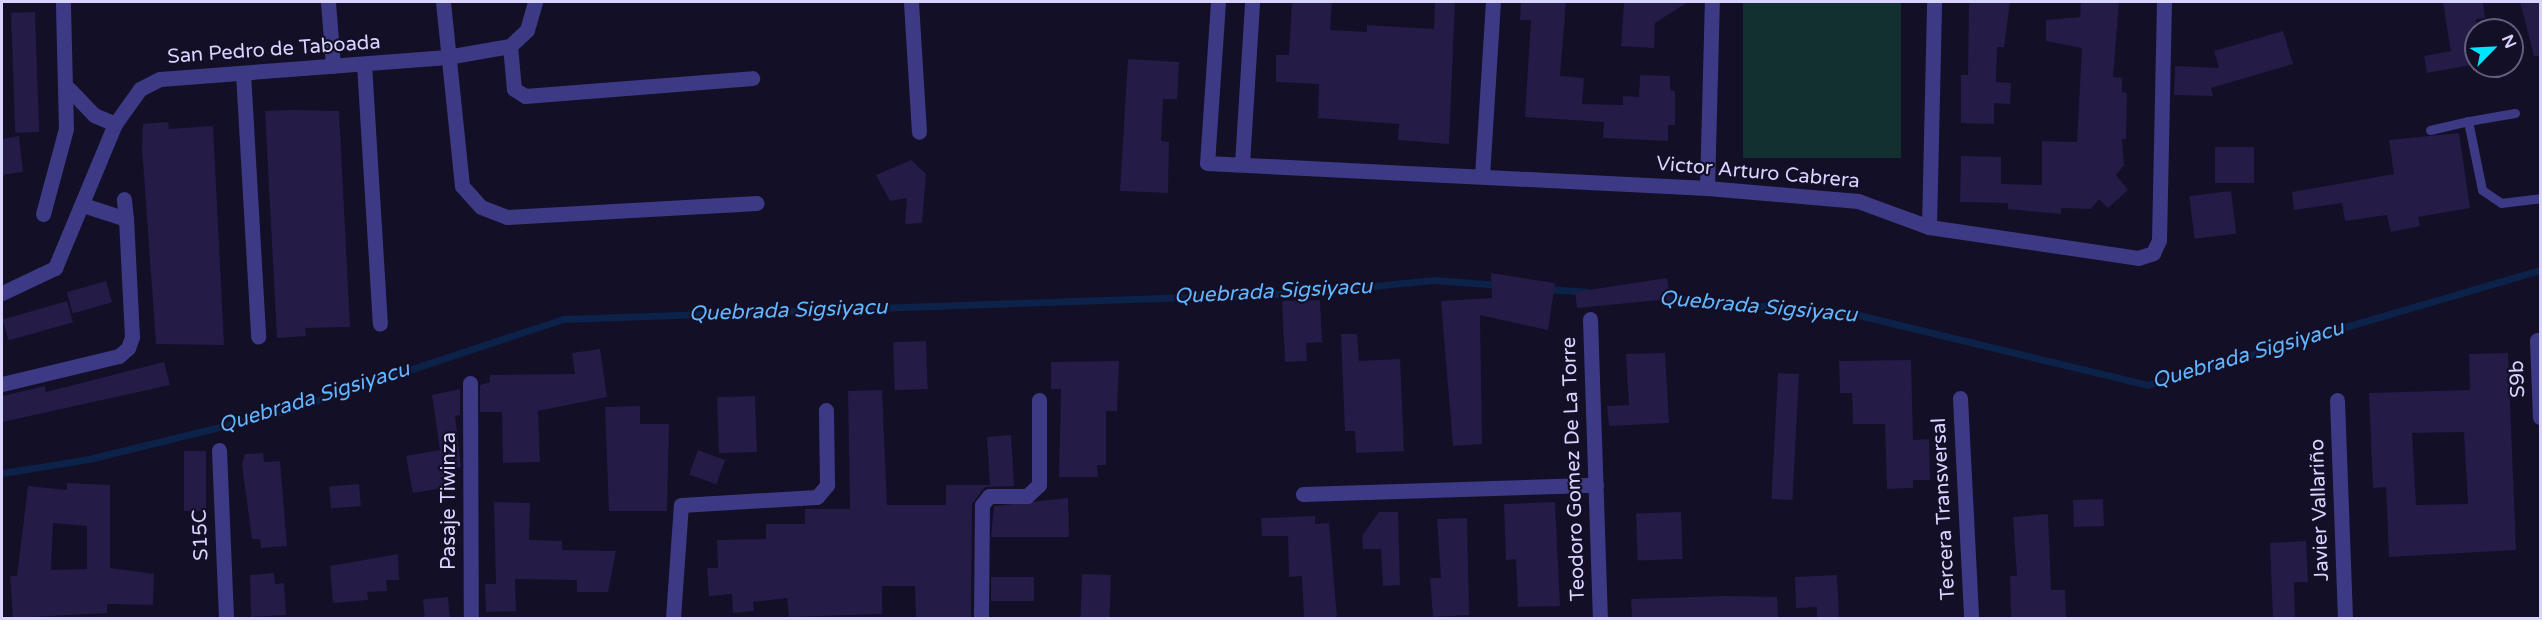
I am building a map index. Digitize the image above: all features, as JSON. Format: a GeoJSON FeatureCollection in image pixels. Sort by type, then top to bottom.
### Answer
{"type":"FeatureCollection","features":[{"type":"Feature","properties":{"kind":"street"},"geometry":{"type":"LineString","coordinates":[[43,214],[66,129],[69,89],[63,2]]}},
{"type":"Feature","properties":{"kind":"street"},"geometry":{"type":"LineString","coordinates":[[328,2],[333,66]]}},
{"type":"Feature","properties":{"kind":"street"},"geometry":{"type":"LineString","coordinates":[[443,2],[462,186],[481,207],[507,217],[757,203]]}},
{"type":"Feature","properties":{"kind":"street"},"geometry":{"type":"LineString","coordinates":[[535,2],[527,30],[510,46],[514,89],[525,96],[752,78]]}},
{"type":"Feature","properties":{"kind":"street"},"geometry":{"type":"LineString","coordinates":[[911,2],[919,132]]}},
{"type":"Feature","properties":{"kind":"street","name":"Victor Arturo Cabrera"},"geometry":{"type":"LineString","coordinates":[[1218,2],[1207,163],[1707,188],[1858,201],[1929,227],[2138,258],[2153,253],[2159,240],[2164,2]]}},
{"type":"Feature","properties":{"kind":"street"},"geometry":{"type":"LineString","coordinates":[[1242,163],[1252,2]]}},
{"type":"Feature","properties":{"kind":"street"},"geometry":{"type":"LineString","coordinates":[[1482,176],[1493,2]]}},
{"type":"Feature","properties":{"kind":"street"},"geometry":{"type":"LineString","coordinates":[[1707,188],[1712,2]]}},
{"type":"Feature","properties":{"kind":"street"},"geometry":{"type":"LineString","coordinates":[[1929,227],[1934,2]]}},
{"type":"Feature","properties":{"kind":"street","name":"San Pedro de Taboada"},"geometry":{"type":"LineString","coordinates":[[2,293],[55,268],[83,206],[115,124],[140,88],[160,79],[447,57],[510,46]]}},
{"type":"Feature","properties":{"kind":"street"},"geometry":{"type":"LineString","coordinates":[[364,64],[380,324]]}},
{"type":"Feature","properties":{"kind":"street"},"geometry":{"type":"LineString","coordinates":[[243,73],[258,337]]}},
{"type":"Feature","properties":{"kind":"street"},"geometry":{"type":"LineString","coordinates":[[69,89],[94,115],[115,124]]}},
{"type":"Feature","properties":{"kind":"street"},"geometry":{"type":"LineString","coordinates":[[2,384],[119,356],[128,348],[132,337],[124,199]]}},
{"type":"Feature","properties":{"kind":"street"},"geometry":{"type":"LineString","coordinates":[[83,206],[126,219]]}},
{"type":"Feature","properties":{"kind":"street","name":"Teodoro Gomez De La Torre"},"geometry":{"type":"LineString","coordinates":[[1590,319],[1600,618]]}},
{"type":"Feature","properties":{"kind":"street","name":"S9b"},"geometry":{"type":"LineString","coordinates":[[2537,340],[2541,417]]}},
{"type":"Feature","properties":{"kind":"street","name":"Pasaje Tiwinza"},"geometry":{"type":"LineString","coordinates":[[470,382],[471,618]]}},
{"type":"Feature","properties":{"kind":"street","name":"Tercera Transversal"},"geometry":{"type":"LineString","coordinates":[[1960,398],[1971,618]]}},
{"type":"Feature","properties":{"kind":"street"},"geometry":{"type":"LineString","coordinates":[[981,618],[982,505],[989,496],[1027,496],[1039,485],[1039,400]]}},
{"type":"Feature","properties":{"kind":"street","name":"Javier Vallariño"},"geometry":{"type":"LineString","coordinates":[[2337,400],[2345,618]]}},
{"type":"Feature","properties":{"kind":"street"},"geometry":{"type":"LineString","coordinates":[[673,618],[681,505],[817,497],[827,485],[825,410]]}},
{"type":"Feature","properties":{"kind":"street","name":"S15C"},"geometry":{"type":"LineString","coordinates":[[219,450],[226,618]]}},
{"type":"Feature","properties":{"kind":"street"},"geometry":{"type":"LineString","coordinates":[[1303,494],[1596,485]]}},
{"type":"Feature","properties":{"kind":"lane"},"geometry":{"type":"LineString","coordinates":[[2430,130],[2515,113]]}},
{"type":"Feature","properties":{"kind":"lane"},"geometry":{"type":"LineString","coordinates":[[2468,121],[2482,190],[2489,199],[2501,204],[2541,198]]}},
{"type":"Feature","properties":{"kind":"green space"},"geometry":{"type":"Polygon","coordinates":[[[1743,2],[1901,2],[1901,158],[1743,158],[1743,2]]]}},
{"type":"Feature","properties":{"kind":"building"},"geometry":{"type":"Polygon","coordinates":[[[1292,2],[1332,2],[1330,30],[1367,32],[1367,25],[1434,29],[1435,2],[1455,2],[1449,144],[1398,140],[1399,124],[1318,118],[1319,84],[1276,82],[1276,55],[1289,55],[1292,2]]]}},
{"type":"Feature","properties":{"kind":"building"},"geometry":{"type":"Polygon","coordinates":[[[1521,2],[1566,2],[1560,76],[1584,78],[1582,104],[1623,105],[1623,96],[1639,97],[1640,75],[1670,76],[1670,90],[1675,91],[1675,125],[1668,125],[1668,141],[1603,138],[1604,122],[1525,117],[1531,20],[1520,20],[1521,2]]]}},
{"type":"Feature","properties":{"kind":"building"},"geometry":{"type":"Polygon","coordinates":[[[1624,2],[1688,2],[1655,23],[1654,48],[1621,46],[1624,2]]]}},
{"type":"Feature","properties":{"kind":"building"},"geometry":{"type":"Polygon","coordinates":[[[1969,2],[2010,2],[2004,47],[1997,47],[1996,82],[2011,83],[2010,104],[1994,103],[1994,124],[1961,123],[1961,75],[1968,75],[1969,2]]]}},
{"type":"Feature","properties":{"kind":"building"},"geometry":{"type":"Polygon","coordinates":[[[2081,2],[2119,2],[2113,77],[2122,78],[2122,92],[2127,93],[2126,139],[2122,139],[2124,165],[2116,175],[2128,190],[2108,208],[2099,199],[2091,209],[2061,208],[2061,214],[2008,209],[2008,203],[1960,202],[1961,156],[2001,157],[2001,184],[2042,185],[2042,141],[2077,142],[2082,48],[2046,41],[2046,20],[2080,17],[2081,2]]]}},
{"type":"Feature","properties":{"kind":"building"},"geometry":{"type":"Polygon","coordinates":[[[2443,2],[2483,2],[2485,18],[2464,18],[2464,66],[2427,73],[2424,56],[2451,51],[2443,2]]]}},
{"type":"Feature","properties":{"kind":"building"},"geometry":{"type":"Polygon","coordinates":[[[2520,2],[2541,2],[2541,56],[2534,56],[2520,2]]]}},
{"type":"Feature","properties":{"kind":"building"},"geometry":{"type":"Polygon","coordinates":[[[35,12],[39,132],[15,133],[11,13],[35,12]]]}},
{"type":"Feature","properties":{"kind":"building"},"geometry":{"type":"Polygon","coordinates":[[[2283,31],[2293,64],[2211,88],[2213,96],[2174,95],[2175,66],[2219,68],[2214,51],[2283,31]]]}},
{"type":"Feature","properties":{"kind":"building"},"geometry":{"type":"Polygon","coordinates":[[[1128,59],[1179,62],[1177,99],[1163,99],[1161,141],[1169,142],[1168,193],[1120,191],[1128,59]]]}},
{"type":"Feature","properties":{"kind":"building"},"geometry":{"type":"Polygon","coordinates":[[[265,111],[339,111],[350,327],[305,328],[306,336],[277,338],[265,111]]]}},
{"type":"Feature","properties":{"kind":"building"},"geometry":{"type":"Polygon","coordinates":[[[168,122],[169,129],[213,126],[224,345],[156,344],[142,147],[143,124],[168,122]]]}},
{"type":"Feature","properties":{"kind":"building"},"geometry":{"type":"Polygon","coordinates":[[[2459,133],[2470,208],[2418,217],[2420,226],[2391,232],[2387,215],[2345,221],[2342,203],[2294,210],[2292,192],[2394,174],[2389,140],[2459,133]]]}},
{"type":"Feature","properties":{"kind":"building"},"geometry":{"type":"Polygon","coordinates":[[[19,136],[23,172],[2,175],[2,139],[19,136]]]}},
{"type":"Feature","properties":{"kind":"building"},"geometry":{"type":"Polygon","coordinates":[[[2215,147],[2254,147],[2254,183],[2215,183],[2215,147]]]}},
{"type":"Feature","properties":{"kind":"building"},"geometry":{"type":"Polygon","coordinates":[[[911,160],[926,174],[922,223],[905,224],[907,198],[890,201],[876,175],[911,160]]]}},
{"type":"Feature","properties":{"kind":"building"},"geometry":{"type":"Polygon","coordinates":[[[2231,191],[2236,234],[2195,239],[2189,196],[2231,191]]]}},
{"type":"Feature","properties":{"kind":"building"},"geometry":{"type":"Polygon","coordinates":[[[1491,273],[1555,283],[1548,330],[1480,315],[1482,444],[1453,446],[1441,301],[1492,298],[1491,273]]]}},
{"type":"Feature","properties":{"kind":"building"},"geometry":{"type":"Polygon","coordinates":[[[1667,278],[1670,299],[1577,308],[1575,292],[1667,278]]]}},
{"type":"Feature","properties":{"kind":"building"},"geometry":{"type":"Polygon","coordinates":[[[106,281],[112,302],[73,313],[67,292],[106,281]]]}},
{"type":"Feature","properties":{"kind":"building"},"geometry":{"type":"Polygon","coordinates":[[[1320,300],[1322,342],[1306,343],[1307,361],[1285,362],[1282,301],[1320,300]]]}},
{"type":"Feature","properties":{"kind":"building"},"geometry":{"type":"Polygon","coordinates":[[[67,301],[73,322],[9,341],[3,319],[67,301]]]}},
{"type":"Feature","properties":{"kind":"building"},"geometry":{"type":"Polygon","coordinates":[[[1341,334],[1357,334],[1359,361],[1400,359],[1404,451],[1356,453],[1355,431],[1345,431],[1341,334]]]}},
{"type":"Feature","properties":{"kind":"building"},"geometry":{"type":"Polygon","coordinates":[[[926,341],[928,389],[895,390],[893,342],[926,341]]]}},
{"type":"Feature","properties":{"kind":"building"},"geometry":{"type":"Polygon","coordinates":[[[600,349],[607,397],[538,411],[540,462],[503,463],[502,412],[480,412],[480,385],[490,382],[490,375],[575,374],[572,353],[600,349]]]}},
{"type":"Feature","properties":{"kind":"building"},"geometry":{"type":"Polygon","coordinates":[[[1665,353],[1669,423],[1609,426],[1607,406],[1629,405],[1626,354],[1665,353]]]}},
{"type":"Feature","properties":{"kind":"building"},"geometry":{"type":"Polygon","coordinates":[[[2508,353],[2516,550],[2389,557],[2386,487],[2373,488],[2369,393],[2470,390],[2469,354],[2508,353]],[[2464,432],[2412,433],[2416,505],[2468,504],[2464,432]]]}},
{"type":"Feature","properties":{"kind":"building"},"geometry":{"type":"Polygon","coordinates":[[[1911,360],[1913,440],[1929,439],[1930,480],[1913,480],[1913,488],[1887,489],[1885,424],[1853,424],[1852,393],[1840,393],[1839,361],[1911,360]]]}},
{"type":"Feature","properties":{"kind":"building"},"geometry":{"type":"Polygon","coordinates":[[[1119,361],[1117,411],[1106,411],[1106,465],[1097,465],[1098,477],[1059,477],[1061,389],[1051,389],[1051,362],[1119,361]]]}},
{"type":"Feature","properties":{"kind":"building"},"geometry":{"type":"Polygon","coordinates":[[[164,362],[170,385],[2,422],[2,396],[45,386],[46,392],[164,362]]]}},
{"type":"Feature","properties":{"kind":"building"},"geometry":{"type":"Polygon","coordinates":[[[1778,373],[1799,374],[1792,500],[1771,499],[1778,373]]]}},
{"type":"Feature","properties":{"kind":"building"},"geometry":{"type":"Polygon","coordinates":[[[460,389],[460,415],[455,416],[461,467],[451,469],[454,486],[413,493],[406,456],[440,450],[432,395],[460,389]]]}},
{"type":"Feature","properties":{"kind":"building"},"geometry":{"type":"Polygon","coordinates":[[[882,390],[887,505],[946,505],[946,485],[990,485],[987,437],[1011,435],[1014,486],[985,487],[972,504],[971,618],[916,618],[915,586],[882,586],[882,614],[789,617],[787,598],[753,602],[754,611],[733,613],[732,594],[709,596],[707,568],[718,568],[717,540],[766,539],[766,524],[805,524],[805,509],[850,509],[848,391],[882,390]]]}},
{"type":"Feature","properties":{"kind":"building"},"geometry":{"type":"Polygon","coordinates":[[[755,396],[757,452],[719,453],[717,397],[755,396]]]}},
{"type":"Feature","properties":{"kind":"building"},"geometry":{"type":"Polygon","coordinates":[[[640,406],[640,424],[669,424],[667,511],[609,511],[605,407],[640,406]]]}},
{"type":"Feature","properties":{"kind":"building"},"geometry":{"type":"Polygon","coordinates":[[[698,450],[725,460],[716,484],[689,474],[698,450]]]}},
{"type":"Feature","properties":{"kind":"building"},"geometry":{"type":"Polygon","coordinates":[[[184,451],[206,451],[206,511],[184,511],[184,451]]]}},
{"type":"Feature","properties":{"kind":"building"},"geometry":{"type":"Polygon","coordinates":[[[263,453],[264,462],[280,461],[287,546],[261,548],[260,539],[252,539],[242,465],[245,454],[263,453]]]}},
{"type":"Feature","properties":{"kind":"building"},"geometry":{"type":"Polygon","coordinates":[[[67,483],[110,485],[110,568],[154,574],[153,605],[107,604],[107,613],[13,618],[10,576],[17,576],[28,486],[67,490],[67,483]],[[53,523],[51,570],[87,569],[87,526],[53,523]]]}},
{"type":"Feature","properties":{"kind":"building"},"geometry":{"type":"Polygon","coordinates":[[[359,484],[361,506],[331,509],[329,487],[359,484]]]}},
{"type":"Feature","properties":{"kind":"building"},"geometry":{"type":"Polygon","coordinates":[[[1068,498],[1069,537],[991,537],[994,506],[1068,498]]]}},
{"type":"Feature","properties":{"kind":"building"},"geometry":{"type":"Polygon","coordinates":[[[2103,499],[2104,526],[2074,527],[2073,500],[2103,499]]]}},
{"type":"Feature","properties":{"kind":"building"},"geometry":{"type":"Polygon","coordinates":[[[494,502],[530,503],[529,540],[562,541],[562,550],[616,551],[608,592],[577,592],[577,580],[515,579],[516,611],[486,612],[485,584],[496,584],[494,502]]]}},
{"type":"Feature","properties":{"kind":"building"},"geometry":{"type":"Polygon","coordinates":[[[1555,502],[1560,606],[1518,607],[1516,559],[1506,560],[1504,504],[1555,502]]]}},
{"type":"Feature","properties":{"kind":"building"},"geometry":{"type":"Polygon","coordinates":[[[1379,512],[1398,512],[1400,585],[1383,586],[1381,549],[1363,549],[1362,536],[1379,512]]]}},
{"type":"Feature","properties":{"kind":"building"},"geometry":{"type":"Polygon","coordinates":[[[1681,512],[1683,559],[1638,561],[1636,514],[1681,512]]]}},
{"type":"Feature","properties":{"kind":"building"},"geometry":{"type":"Polygon","coordinates":[[[2048,514],[2051,590],[2065,590],[2066,618],[2011,618],[2010,576],[2017,576],[2013,517],[2048,514]]]}},
{"type":"Feature","properties":{"kind":"building"},"geometry":{"type":"Polygon","coordinates":[[[1315,516],[1315,524],[1329,523],[1337,618],[1304,618],[1302,576],[1289,577],[1288,536],[1262,536],[1261,518],[1315,516]]]}},
{"type":"Feature","properties":{"kind":"building"},"geometry":{"type":"Polygon","coordinates":[[[1467,518],[1469,615],[1433,617],[1430,578],[1441,578],[1437,519],[1467,518]]]}},
{"type":"Feature","properties":{"kind":"building"},"geometry":{"type":"Polygon","coordinates":[[[2306,541],[2308,582],[2294,582],[2295,618],[2273,618],[2270,543],[2306,541]]]}},
{"type":"Feature","properties":{"kind":"building"},"geometry":{"type":"Polygon","coordinates":[[[398,554],[399,580],[386,580],[387,591],[367,592],[368,600],[333,603],[330,566],[398,554]]]}},
{"type":"Feature","properties":{"kind":"building"},"geometry":{"type":"Polygon","coordinates":[[[274,573],[275,584],[284,583],[286,615],[251,617],[250,575],[274,573]]]}},
{"type":"Feature","properties":{"kind":"building"},"geometry":{"type":"Polygon","coordinates":[[[1082,574],[1111,575],[1109,618],[1080,618],[1082,574]]]}},
{"type":"Feature","properties":{"kind":"building"},"geometry":{"type":"Polygon","coordinates":[[[1837,575],[1839,618],[1817,618],[1817,607],[1796,608],[1795,577],[1837,575]]]}},
{"type":"Feature","properties":{"kind":"building"},"geometry":{"type":"Polygon","coordinates":[[[991,577],[1034,577],[1034,601],[991,601],[991,577]]]}},
{"type":"Feature","properties":{"kind":"building"},"geometry":{"type":"Polygon","coordinates":[[[448,597],[450,618],[425,618],[423,599],[448,597]]]}},
{"type":"Feature","properties":{"kind":"building"},"geometry":{"type":"Polygon","coordinates":[[[1777,597],[1778,618],[1632,618],[1631,599],[1777,597]]]}},
{"type":"Feature","properties":{"kind":"waterway","name":"Quebrada Sigsiyacu"},"geometry":{"type":"LineString","coordinates":[[1663,298],[1850,313],[2147,385],[2540,270]]}},
{"type":"Feature","properties":{"kind":"waterway","name":"Quebrada Sigsiyacu"},"geometry":{"type":"LineString","coordinates":[[2,473],[89,459],[285,411],[563,319],[1305,293],[1434,280],[1500,285]]}},
{"type":"Feature","properties":{"kind":"waterway","name":"Quebrada Sigsiyacu"},"geometry":{"type":"LineString","coordinates":[[1547,289],[1586,292]]}}]}
